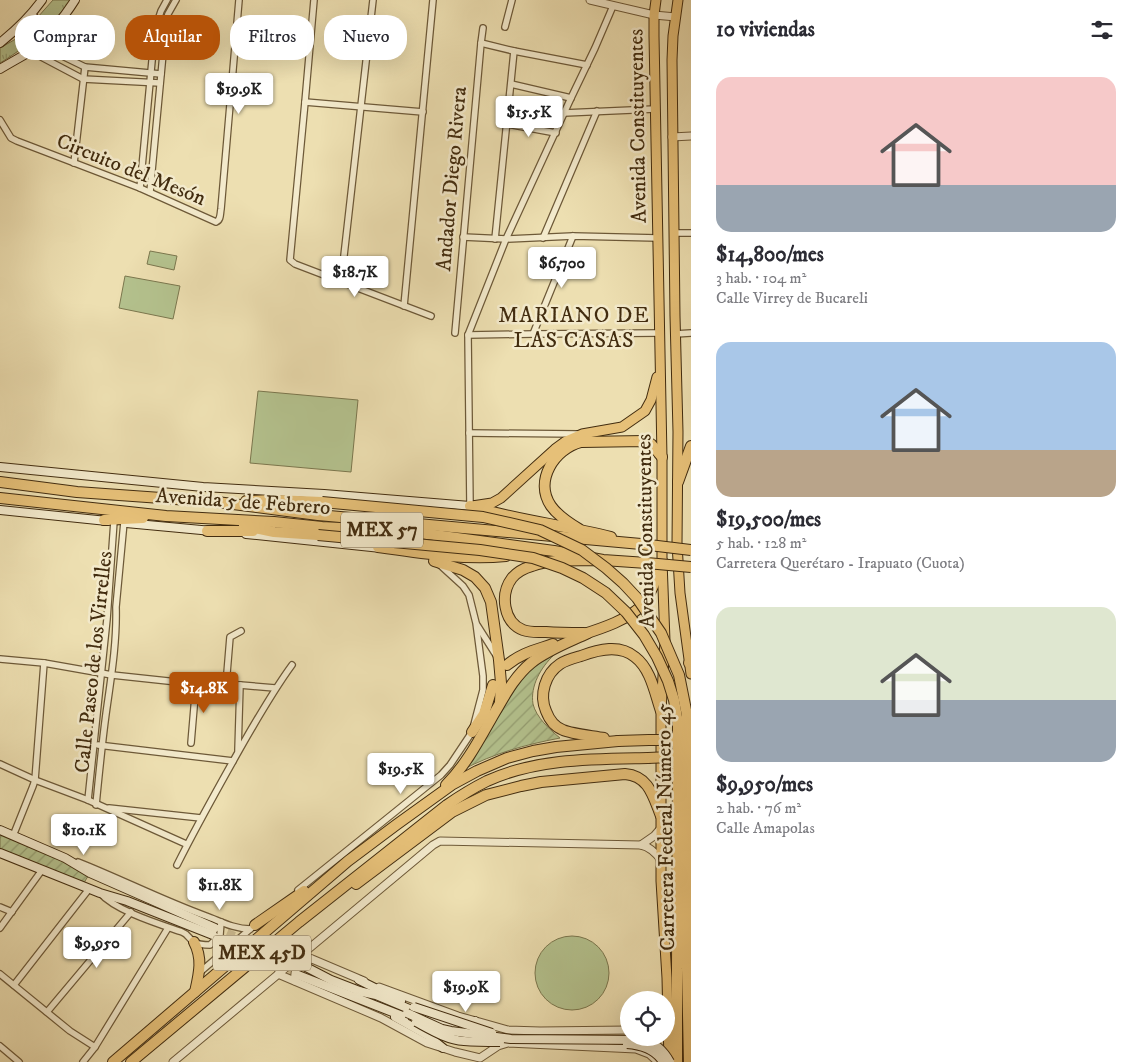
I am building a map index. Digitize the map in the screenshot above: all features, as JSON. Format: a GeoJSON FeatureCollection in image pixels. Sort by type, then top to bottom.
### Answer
{"type":"FeatureCollection","features":[{"type":"Feature","properties":{"kind":"highway"},"geometry":{"type":"LineString","coordinates":[[579,529],[554,510],[545,493],[548,469],[555,458],[564,450],[581,442],[645,441],[651,444],[662,457]]}},
{"type":"Feature","properties":{"kind":"highway"},"geometry":{"type":"LineString","coordinates":[[678,482],[691,446]]}},
{"type":"Feature","properties":{"kind":"highway","name":"Avenida 5 de Febrero"},"geometry":{"type":"LineString","coordinates":[[0,482],[77,492],[217,502],[318,515],[636,543],[691,550]]}},
{"type":"Feature","properties":{"kind":"highway","name":"Avenida 5 de Febrero"},"geometry":{"type":"LineString","coordinates":[[0,498],[166,516],[412,532],[554,551],[603,560],[691,567]]}},
{"type":"Feature","properties":{"kind":"highway","name":"Carretera Federal Número 45"},"geometry":{"type":"LineString","coordinates":[[217,502],[273,500],[322,502],[483,517],[540,530],[582,550],[623,583],[637,598],[661,633],[671,655],[679,674],[687,715],[682,968],[677,1062]]}},
{"type":"Feature","properties":{"kind":"highway"},"geometry":{"type":"LineString","coordinates":[[0,504],[95,514],[166,516]]}},
{"type":"Feature","properties":{"kind":"highway"},"geometry":{"type":"LineString","coordinates":[[470,506],[636,543]]}},
{"type":"Feature","properties":{"kind":"highway","name":"MEX 57"},"geometry":{"type":"LineString","coordinates":[[109,521],[166,516]]}},
{"type":"Feature","properties":{"kind":"highway","name":"Carretera Federal Número 45"},"geometry":{"type":"LineString","coordinates":[[209,519],[274,532],[480,550],[533,558],[583,578],[606,593],[626,612],[644,635],[657,657],[668,681],[678,723],[682,968],[689,1062]]}},
{"type":"Feature","properties":{"kind":"highway"},"geometry":{"type":"LineString","coordinates":[[206,530],[274,532]]}},
{"type":"Feature","properties":{"kind":"highway"},"geometry":{"type":"LineString","coordinates":[[378,547],[455,556],[494,557],[554,551]]}},
{"type":"Feature","properties":{"kind":"highway"},"geometry":{"type":"LineString","coordinates":[[434,560],[464,570],[475,577],[485,588],[491,602],[503,663],[500,702]]}},
{"type":"Feature","properties":{"kind":"highway"},"geometry":{"type":"LineString","coordinates":[[588,633],[532,633],[519,628],[511,620],[506,610],[505,593],[509,582],[517,573],[532,565],[552,562],[603,560]]}},
{"type":"Feature","properties":{"kind":"highway"},"geometry":{"type":"LineString","coordinates":[[429,801],[451,780],[463,765],[500,702],[514,681],[530,663],[588,633],[628,617],[637,611],[650,592],[662,561]]}},
{"type":"Feature","properties":{"kind":"highway"},"geometry":{"type":"LineString","coordinates":[[503,663],[527,652],[588,633]]}},
{"type":"Feature","properties":{"kind":"highway"},"geometry":{"type":"LineString","coordinates":[[618,741],[564,731],[550,718],[544,707],[543,694],[546,682],[556,666],[591,652],[613,649],[625,651],[636,657],[644,666],[661,712]]}},
{"type":"Feature","properties":{"kind":"highway"},"geometry":{"type":"LineString","coordinates":[[472,732],[484,714],[493,685]]}},
{"type":"Feature","properties":{"kind":"highway","name":"MEX 45D"},"geometry":{"type":"LineString","coordinates":[[113,1062],[348,861],[429,801],[469,775],[507,758],[533,750],[556,746],[618,741],[691,740]]}},
{"type":"Feature","properties":{"kind":"highway","name":"MEX 45D"},"geometry":{"type":"LineString","coordinates":[[131,1062],[299,922],[447,804],[466,792],[488,781],[518,770],[548,764],[578,760],[691,756]]}},
{"type":"Feature","properties":{"kind":"highway"},"geometry":{"type":"LineString","coordinates":[[299,922],[353,887],[452,812],[486,795],[541,782],[625,774],[636,776],[646,784],[651,791],[661,816]]}},
{"type":"Feature","properties":{"kind":"highway"},"geometry":{"type":"LineString","coordinates":[[253,927],[348,861]]}},
{"type":"Feature","properties":{"kind":"highway"},"geometry":{"type":"LineString","coordinates":[[194,942],[199,951],[199,972],[195,992]]}},
{"type":"Feature","properties":{"kind":"main road"},"geometry":{"type":"LineString","coordinates":[[31,15],[42,0]]}},
{"type":"Feature","properties":{"kind":"main road"},"geometry":{"type":"LineString","coordinates":[[63,15],[75,0]]}},
{"type":"Feature","properties":{"kind":"main road","name":"Avenida Constituyentes"},"geometry":{"type":"LineString","coordinates":[[656,0],[654,15],[655,109],[665,641],[661,712],[661,860],[667,991]]}},
{"type":"Feature","properties":{"kind":"main road","name":"Avenida Constituyentes"},"geometry":{"type":"LineString","coordinates":[[678,0],[672,60],[678,432],[677,544],[680,593],[691,674]]}},
{"type":"Feature","properties":{"kind":"main road"},"geometry":{"type":"LineString","coordinates":[[0,43],[15,30]]}},
{"type":"Feature","properties":{"kind":"main road"},"geometry":{"type":"LineString","coordinates":[[0,69],[15,60]]}},
{"type":"Feature","properties":{"kind":"main road"},"geometry":{"type":"LineString","coordinates":[[470,506],[492,502],[501,498],[554,449],[566,441],[582,434],[622,427],[645,411],[651,400],[659,365]]}},
{"type":"Feature","properties":{"kind":"main road","name":"Avenida 5 de Febrero"},"geometry":{"type":"LineString","coordinates":[[0,467],[202,487],[324,494],[470,506]]}},
{"type":"Feature","properties":{"kind":"main road","name":"Avenida 5 de Febrero"},"geometry":{"type":"LineString","coordinates":[[0,510],[378,547],[434,560]]}},
{"type":"Feature","properties":{"kind":"main road"},"geometry":{"type":"LineString","coordinates":[[0,830],[65,858],[90,873],[216,928]]}},
{"type":"Feature","properties":{"kind":"main road"},"geometry":{"type":"LineString","coordinates":[[0,853],[100,893],[216,928]]}},
{"type":"Feature","properties":{"kind":"main road"},"geometry":{"type":"LineString","coordinates":[[306,966],[331,980],[406,1015],[438,1034],[463,1042],[635,1045],[650,1050],[661,1058],[663,1062]]}},
{"type":"Feature","properties":{"kind":"main road"},"geometry":{"type":"LineString","coordinates":[[296,978],[442,1029],[509,1041],[644,1040],[651,1042],[660,1049],[669,1062]]}},
{"type":"Feature","properties":{"kind":"main road"},"geometry":{"type":"LineString","coordinates":[[360,980],[414,1007],[509,1041]]}},
{"type":"Feature","properties":{"kind":"main road"},"geometry":{"type":"LineString","coordinates":[[358,991],[376,995],[450,1026],[465,1027],[475,1021]]}},
{"type":"Feature","properties":{"kind":"main road"},"geometry":{"type":"LineString","coordinates":[[369,1003],[426,1035],[443,1048]]}},
{"type":"Feature","properties":{"kind":"main road","name":"Avenida Constituyentes"},"geometry":{"type":"LineString","coordinates":[[668,1046],[669,1062]]}},
{"type":"Feature","properties":{"kind":"street"},"geometry":{"type":"LineString","coordinates":[[140,188],[155,29],[167,0]]}},
{"type":"Feature","properties":{"kind":"street"},"geometry":{"type":"LineString","coordinates":[[150,192],[166,22],[176,0]]}},
{"type":"Feature","properties":{"kind":"street","name":"Circuito del Mesón"},"geometry":{"type":"LineString","coordinates":[[0,120],[11,138],[17,142],[150,192],[216,222],[220,220],[239,0]]}},
{"type":"Feature","properties":{"kind":"street"},"geometry":{"type":"LineString","coordinates":[[314,0],[290,260],[295,264],[432,316]]}},
{"type":"Feature","properties":{"kind":"street"},"geometry":{"type":"LineString","coordinates":[[341,282],[373,0]]}},
{"type":"Feature","properties":{"kind":"street"},"geometry":{"type":"LineString","coordinates":[[404,306],[433,0]]}},
{"type":"Feature","properties":{"kind":"street"},"geometry":{"type":"LineString","coordinates":[[505,27],[512,0]]}},
{"type":"Feature","properties":{"kind":"street"},"geometry":{"type":"LineString","coordinates":[[590,0],[654,15],[676,16]]}},
{"type":"Feature","properties":{"kind":"street"},"geometry":{"type":"LineString","coordinates":[[470,506],[468,335],[506,239],[613,6]]}},
{"type":"Feature","properties":{"kind":"street","name":"Andador Diego Rivera"},"geometry":{"type":"LineString","coordinates":[[455,333],[483,28]]}},
{"type":"Feature","properties":{"kind":"street"},"geometry":{"type":"LineString","coordinates":[[481,43],[587,65]]}},
{"type":"Feature","properties":{"kind":"street"},"geometry":{"type":"LineString","coordinates":[[496,239],[514,51]]}},
{"type":"Feature","properties":{"kind":"street"},"geometry":{"type":"LineString","coordinates":[[47,60],[83,79],[160,83]]}},
{"type":"Feature","properties":{"kind":"street"},"geometry":{"type":"LineString","coordinates":[[71,60],[85,67],[160,74]]}},
{"type":"Feature","properties":{"kind":"street"},"geometry":{"type":"LineString","coordinates":[[74,163],[85,67]]}},
{"type":"Feature","properties":{"kind":"street"},"geometry":{"type":"LineString","coordinates":[[511,84],[571,98]]}},
{"type":"Feature","properties":{"kind":"street"},"geometry":{"type":"LineString","coordinates":[[305,102],[423,112]]}},
{"type":"Feature","properties":{"kind":"street"},"geometry":{"type":"LineString","coordinates":[[564,113],[655,109]]}},
{"type":"Feature","properties":{"kind":"street"},"geometry":{"type":"LineString","coordinates":[[543,238],[597,111]]}},
{"type":"Feature","properties":{"kind":"street"},"geometry":{"type":"LineString","coordinates":[[507,124],[556,133]]}},
{"type":"Feature","properties":{"kind":"street"},"geometry":{"type":"LineString","coordinates":[[672,136],[691,136]]}},
{"type":"Feature","properties":{"kind":"street"},"geometry":{"type":"LineString","coordinates":[[674,233],[691,233]]}},
{"type":"Feature","properties":{"kind":"street"},"geometry":{"type":"LineString","coordinates":[[463,237],[496,239],[573,236],[658,238]]}},
{"type":"Feature","properties":{"kind":"street"},"geometry":{"type":"LineString","coordinates":[[533,334],[573,236]]}},
{"type":"Feature","properties":{"kind":"street"},"geometry":{"type":"LineString","coordinates":[[468,335],[659,333]]}},
{"type":"Feature","properties":{"kind":"street"},"geometry":{"type":"LineString","coordinates":[[675,334],[691,333]]}},
{"type":"Feature","properties":{"kind":"street"},"geometry":{"type":"LineString","coordinates":[[469,433],[582,434]]}},
{"type":"Feature","properties":{"kind":"street","name":"Calle Paseo de los Virrelles"},"geometry":{"type":"LineString","coordinates":[[88,800],[106,619],[109,521]]}},
{"type":"Feature","properties":{"kind":"street","name":"Calle Paseo de los Virrelles"},"geometry":{"type":"LineString","coordinates":[[96,805],[112,674],[124,522]]}},
{"type":"Feature","properties":{"kind":"street"},"geometry":{"type":"LineString","coordinates":[[199,972],[441,775],[472,732],[483,690],[476,623],[468,594],[463,586],[434,560]]}},
{"type":"Feature","properties":{"kind":"street"},"geometry":{"type":"LineString","coordinates":[[476,623],[503,663]]}},
{"type":"Feature","properties":{"kind":"street"},"geometry":{"type":"LineString","coordinates":[[226,684],[230,637],[241,630]]}},
{"type":"Feature","properties":{"kind":"street"},"geometry":{"type":"LineString","coordinates":[[0,659],[44,663],[101,673],[196,684],[276,688]]}},
{"type":"Feature","properties":{"kind":"street"},"geometry":{"type":"LineString","coordinates":[[13,836],[34,786],[44,663]]}},
{"type":"Feature","properties":{"kind":"street"},"geometry":{"type":"LineString","coordinates":[[176,865],[238,752],[292,665]]}},
{"type":"Feature","properties":{"kind":"street"},"geometry":{"type":"LineString","coordinates":[[191,743],[196,684]]}},
{"type":"Feature","properties":{"kind":"street"},"geometry":{"type":"LineString","coordinates":[[238,752],[240,685]]}},
{"type":"Feature","properties":{"kind":"street"},"geometry":{"type":"LineString","coordinates":[[93,745],[233,761]]}},
{"type":"Feature","properties":{"kind":"street"},"geometry":{"type":"LineString","coordinates":[[0,764],[35,780],[88,800],[186,844]]}},
{"type":"Feature","properties":{"kind":"street"},"geometry":{"type":"LineString","coordinates":[[104,808],[201,818]]}},
{"type":"Feature","properties":{"kind":"street"},"geometry":{"type":"LineString","coordinates":[[641,845],[654,836],[661,828]]}},
{"type":"Feature","properties":{"kind":"street"},"geometry":{"type":"LineString","coordinates":[[173,1062],[440,841],[641,845],[647,846],[661,860]]}},
{"type":"Feature","properties":{"kind":"street"},"geometry":{"type":"LineString","coordinates":[[0,928],[42,870]]}},
{"type":"Feature","properties":{"kind":"street"},"geometry":{"type":"LineString","coordinates":[[14,984],[89,889]]}},
{"type":"Feature","properties":{"kind":"street"},"geometry":{"type":"LineString","coordinates":[[100,893],[112,903],[186,934],[194,942],[202,945],[210,945],[220,935],[216,928],[232,926],[242,929],[253,927]]}},
{"type":"Feature","properties":{"kind":"street"},"geometry":{"type":"LineString","coordinates":[[0,907],[12,912]]}},
{"type":"Feature","properties":{"kind":"street"},"geometry":{"type":"LineString","coordinates":[[48,1012],[131,912]]}},
{"type":"Feature","properties":{"kind":"street"},"geometry":{"type":"LineString","coordinates":[[83,1062],[95,1047],[168,928]]}},
{"type":"Feature","properties":{"kind":"street"},"geometry":{"type":"LineString","coordinates":[[299,956],[312,959],[360,980],[475,1021],[508,1030],[620,1030]]}},
{"type":"Feature","properties":{"kind":"street"},"geometry":{"type":"LineString","coordinates":[[296,978],[295,971],[299,966],[312,959]]}},
{"type":"Feature","properties":{"kind":"street"},"geometry":{"type":"LineString","coordinates":[[0,974],[70,1031],[95,1047]]}},
{"type":"Feature","properties":{"kind":"street"},"geometry":{"type":"LineString","coordinates":[[278,974],[296,978],[381,1018],[427,1043],[455,1052],[480,1058],[509,1041]]}},
{"type":"Feature","properties":{"kind":"street"},"geometry":{"type":"LineString","coordinates":[[490,1025],[499,1037],[509,1041],[636,1049],[649,1054],[658,1062]]}},
{"type":"Feature","properties":{"kind":"street"},"geometry":{"type":"LineString","coordinates":[[0,1046],[19,1062]]}},
{"type":"Feature","properties":{"kind":"green space"},"geometry":{"type":"Polygon","coordinates":[[[53,0],[71,0],[58,15],[40,15],[53,0]]]}},
{"type":"Feature","properties":{"kind":"green space"},"geometry":{"type":"Polygon","coordinates":[[[15,39],[15,53],[0,63],[0,48],[15,39]]]}},
{"type":"Feature","properties":{"kind":"green space"},"geometry":{"type":"Polygon","coordinates":[[[150,251],[177,256],[174,270],[147,264],[150,251]]]}},
{"type":"Feature","properties":{"kind":"green space"},"geometry":{"type":"Polygon","coordinates":[[[125,276],[180,286],[173,319],[119,308],[125,276]]]}},
{"type":"Feature","properties":{"kind":"green space"},"geometry":{"type":"Polygon","coordinates":[[[258,391],[358,400],[351,472],[250,463],[258,391]]]}},
{"type":"Feature","properties":{"kind":"green space"},"geometry":{"type":"Polygon","coordinates":[[[554,655],[545,665],[535,684],[533,704],[540,718],[560,738],[510,750],[462,770],[524,675],[534,666],[554,655]]]}},
{"type":"Feature","properties":{"kind":"green space"},"geometry":{"type":"Polygon","coordinates":[[[0,830],[90,873],[82,886],[0,853],[0,830]]]}},
{"type":"Feature","properties":{"kind":"green space"},"geometry":{"type":"Polygon","coordinates":[[[572,936],[593,942],[603,952],[609,973],[603,994],[593,1004],[572,1010],[551,1004],[541,994],[535,973],[541,952],[551,942],[572,936]]]}},
{"type":"Feature","properties":{"kind":"tunnel"},"geometry":{"type":"LineString","coordinates":[[216,928],[299,964]]}},
{"type":"Feature","properties":{"kind":"tunnel"},"geometry":{"type":"LineString","coordinates":[[213,935],[298,975]]}},
{"type":"Feature","properties":{"kind":"district","name":"MARIANO DE LAS CASAS"},"geometry":{"type":"Point","coordinates":[574,328]}}]}
